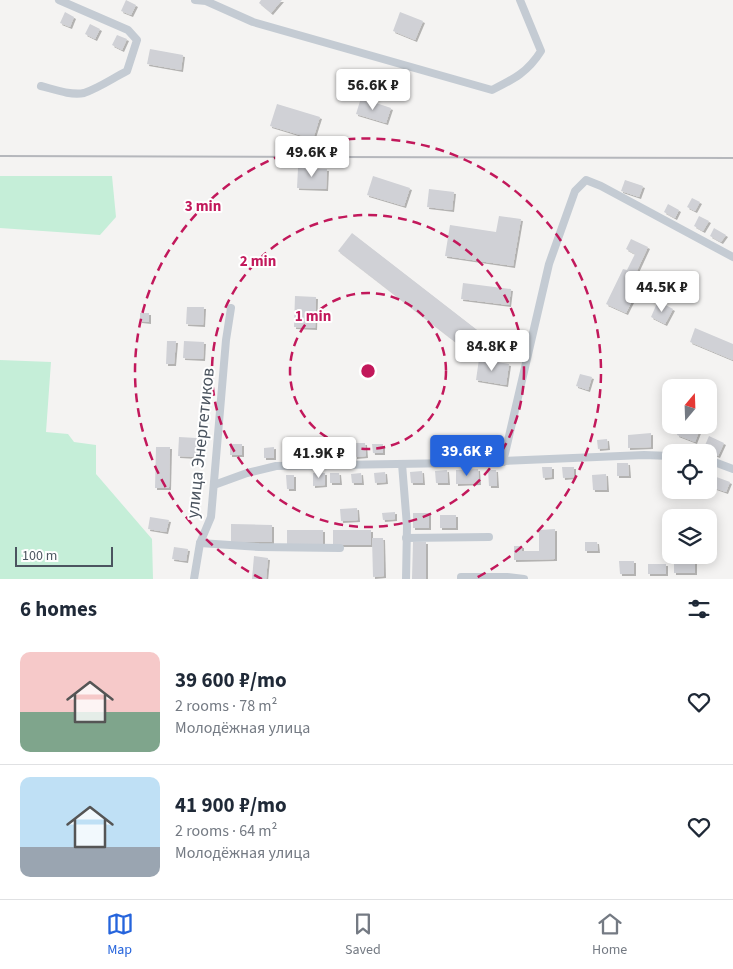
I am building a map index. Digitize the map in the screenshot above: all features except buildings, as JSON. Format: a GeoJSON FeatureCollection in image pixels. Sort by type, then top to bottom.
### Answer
{"type":"FeatureCollection","features":[{"type":"Feature","properties":{"kind":"street"},"geometry":{"type":"LineString","coordinates":[[41,86],[61,91],[82,93],[105,84],[127,70],[137,40],[128,30],[59,0]]}},
{"type":"Feature","properties":{"kind":"street"},"geometry":{"type":"LineString","coordinates":[[195,0],[206,1],[253,22],[492,90],[512,80],[532,65],[541,51],[520,0]]}},
{"type":"Feature","properties":{"kind":"street"},"geometry":{"type":"LineString","coordinates":[[503,462],[549,264],[575,191],[586,180],[601,186],[733,257]]}},
{"type":"Feature","properties":{"kind":"street","name":"улица Энергетиков"},"geometry":{"type":"LineString","coordinates":[[194,579],[200,543],[211,517],[226,340],[231,308]]}},
{"type":"Feature","properties":{"kind":"street"},"geometry":{"type":"LineString","coordinates":[[214,485],[247,472],[276,466],[503,462],[662,456]]}},
{"type":"Feature","properties":{"kind":"street"},"geometry":{"type":"LineString","coordinates":[[717,463],[733,469]]}},
{"type":"Feature","properties":{"kind":"street"},"geometry":{"type":"LineString","coordinates":[[402,464],[406,579]]}},
{"type":"Feature","properties":{"kind":"street"},"geometry":{"type":"LineString","coordinates":[[406,538],[489,537]]}},
{"type":"Feature","properties":{"kind":"street"},"geometry":{"type":"LineString","coordinates":[[200,543],[259,547],[340,548]]}},
{"type":"Feature","properties":{"kind":"street"},"geometry":{"type":"LineString","coordinates":[[461,579],[461,577],[524,579]]}},
{"type":"Feature","properties":{"kind":"green space"},"geometry":{"type":"Polygon","coordinates":[[[0,176],[112,176],[116,217],[100,235],[0,228],[0,176]]]}},
{"type":"Feature","properties":{"kind":"green space"},"geometry":{"type":"Polygon","coordinates":[[[0,360],[51,362],[46,432],[68,434],[74,442],[96,445],[96,474],[152,539],[153,579],[0,579],[0,360]]]}},
{"type":"Feature","properties":{"kind":"railway"},"geometry":{"type":"LineString","coordinates":[[0,156],[733,158]]}}]}
